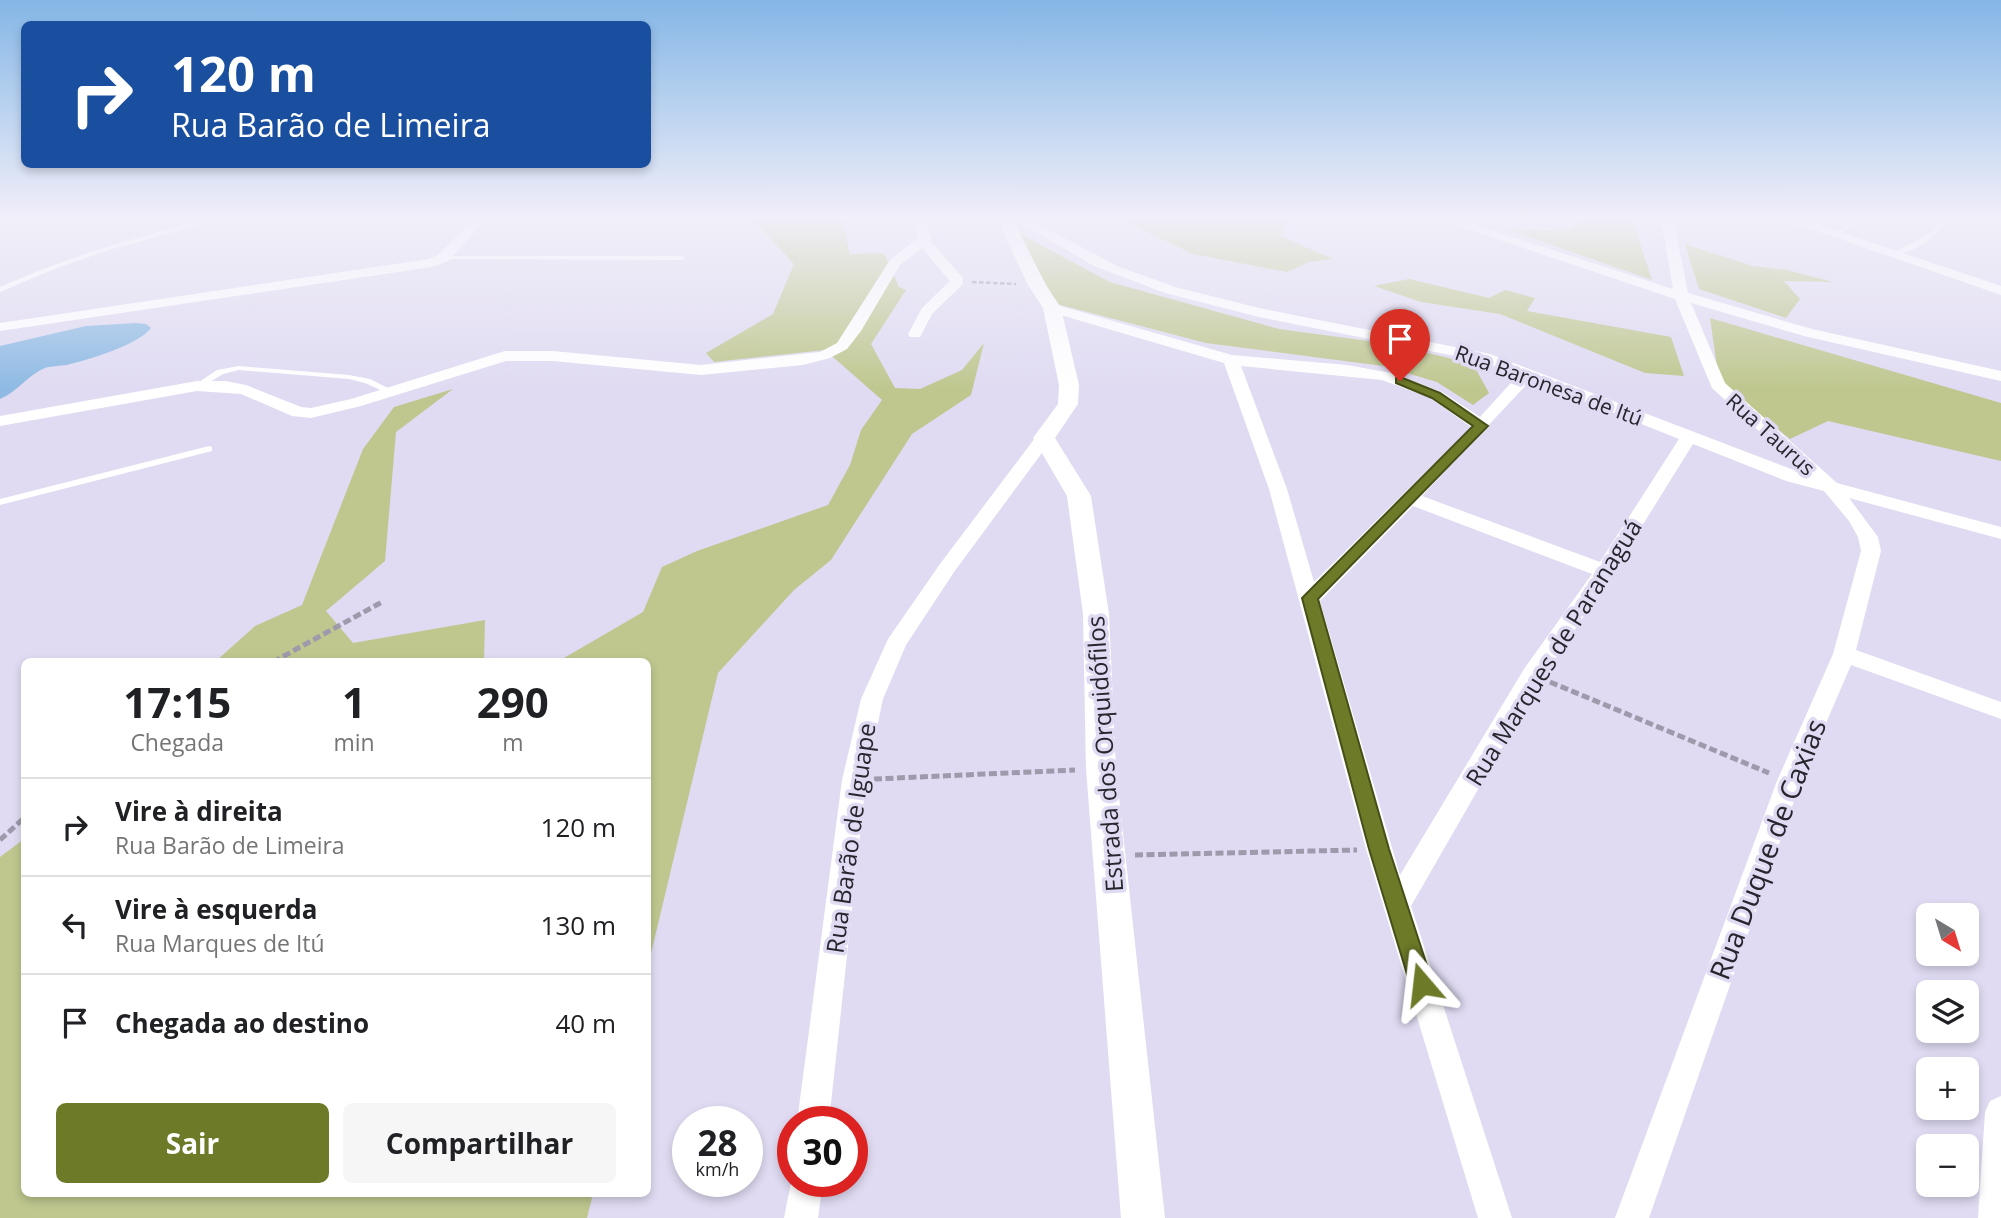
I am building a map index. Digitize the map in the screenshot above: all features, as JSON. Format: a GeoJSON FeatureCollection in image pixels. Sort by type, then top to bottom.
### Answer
{"type":"FeatureCollection","features":[{"type":"Feature","properties":{"kind":"street"},"geometry":{"type":"LineString","coordinates":[[0,327],[357,275]]}},
{"type":"Feature","properties":{"kind":"street"},"geometry":{"type":"LineString","coordinates":[[0,421],[197,386],[226,386],[246,390],[298,412],[311,413],[330,410],[505,356],[553,356],[701,370],[740,368],[825,355],[842,346],[854,331],[888,275]]}},
{"type":"Feature","properties":{"kind":"street"},"geometry":{"type":"LineString","coordinates":[[915,334],[927,310],[958,281],[953,275]]}},
{"type":"Feature","properties":{"kind":"street"},"geometry":{"type":"LineString","coordinates":[[1033,275],[1045,297],[1069,385],[1068,404],[1044,438]]}},
{"type":"Feature","properties":{"kind":"street","name":"Rua Baronesa de Itú"},"geometry":{"type":"LineString","coordinates":[[1128,275],[1266,316],[1436,345],[1485,357],[1792,477],[2001,533]]}},
{"type":"Feature","properties":{"kind":"street"},"geometry":{"type":"LineString","coordinates":[[1616,275],[1809,333],[2001,376]]}},
{"type":"Feature","properties":{"kind":"street","name":"Rua Taurus"},"geometry":{"type":"LineString","coordinates":[[1677,275],[1681,296],[1718,385],[1831,488]]}},
{"type":"Feature","properties":{"kind":"street"},"geometry":{"type":"LineString","coordinates":[[1956,275],[2001,290]]}},
{"type":"Feature","properties":{"kind":"street"},"geometry":{"type":"LineString","coordinates":[[1045,297],[1231,360],[1385,376],[1436,395],[1481,426]]}},
{"type":"Feature","properties":{"kind":"street"},"geometry":{"type":"LineString","coordinates":[[1231,360],[1278,489],[1379,849],[1495,1218]]}},
{"type":"Feature","properties":{"kind":"street"},"geometry":{"type":"LineString","coordinates":[[1310,598],[1481,426],[1528,374]]}},
{"type":"Feature","properties":{"kind":"street","name":"Rua Marques de Paranaguá"},"geometry":{"type":"LineString","coordinates":[[1397,905],[1532,675],[1604,571],[1689,437]]}},
{"type":"Feature","properties":{"kind":"street","name":"Estrada dos Orquidófilos"},"geometry":{"type":"LineString","coordinates":[[1044,438],[1079,496],[1096,614],[1101,769],[1143,1218]]}},
{"type":"Feature","properties":{"kind":"street","name":"Rua Barão de Iguape"},"geometry":{"type":"LineString","coordinates":[[815,1106],[854,780],[872,699],[896,644],[947,568],[1044,438]]}},
{"type":"Feature","properties":{"kind":"street","name":"Rua Duque de Caxias"},"geometry":{"type":"LineString","coordinates":[[1632,1218],[1789,781],[1844,654],[1871,551],[1868,537],[1857,519],[1831,488]]}},
{"type":"Feature","properties":{"kind":"street"},"geometry":{"type":"LineString","coordinates":[[1409,498],[1604,571]]}},
{"type":"Feature","properties":{"kind":"street"},"geometry":{"type":"LineString","coordinates":[[1844,654],[2001,711]]}},
{"type":"Feature","properties":{"kind":"street"},"geometry":{"type":"LineString","coordinates":[[1995,1218],[2001,1112]]}},
{"type":"Feature","properties":{"kind":"street"},"geometry":{"type":"LineString","coordinates":[[801,1218],[804,1197]]}},
{"type":"Feature","properties":{"kind":"lane"},"geometry":{"type":"LineString","coordinates":[[0,290],[35,275]]}},
{"type":"Feature","properties":{"kind":"lane"},"geometry":{"type":"LineString","coordinates":[[197,386],[220,372],[239,368],[349,377],[390,391]]}},
{"type":"Feature","properties":{"kind":"lane"},"geometry":{"type":"LineString","coordinates":[[0,502],[209,449]]}},
{"type":"Feature","properties":{"kind":"path"},"geometry":{"type":"LineString","coordinates":[[958,281],[1045,297]]}},
{"type":"Feature","properties":{"kind":"path"},"geometry":{"type":"LineString","coordinates":[[280,658],[382,602]]}},
{"type":"Feature","properties":{"kind":"path"},"geometry":{"type":"LineString","coordinates":[[1532,675],[1789,781]]}},
{"type":"Feature","properties":{"kind":"path"},"geometry":{"type":"LineString","coordinates":[[854,780],[1101,769]]}},
{"type":"Feature","properties":{"kind":"path"},"geometry":{"type":"LineString","coordinates":[[0,840],[21,821]]}},
{"type":"Feature","properties":{"kind":"path"},"geometry":{"type":"LineString","coordinates":[[1110,856],[1379,849]]}},
{"type":"Feature","properties":{"kind":"green space"},"geometry":{"type":"Polygon","coordinates":[[[789,275],[894,275],[899,287],[906,290],[871,344],[895,388],[920,389],[962,370],[984,343],[971,395],[912,434],[831,560],[794,590],[718,673],[651,953],[651,658],[564,658],[643,612],[662,567],[697,551],[828,505],[850,465],[861,430],[882,400],[825,350],[714,362],[706,353],[773,314],[789,275]]]}},
{"type":"Feature","properties":{"kind":"green space"},"geometry":{"type":"Polygon","coordinates":[[[1039,275],[1097,275],[1110,282],[1279,329],[1391,344],[1473,364],[1489,393],[1473,405],[1437,382],[1383,366],[1206,343],[1053,303],[1039,275]]]}},
{"type":"Feature","properties":{"kind":"green space"},"geometry":{"type":"Polygon","coordinates":[[[1637,275],[1650,275],[1652,280],[1637,275]]]}},
{"type":"Feature","properties":{"kind":"green space"},"geometry":{"type":"Polygon","coordinates":[[[1695,275],[1806,275],[1833,282],[1784,281],[1800,299],[1786,318],[1699,289],[1695,275]]]}},
{"type":"Feature","properties":{"kind":"green space"},"geometry":{"type":"Polygon","coordinates":[[[1409,279],[1489,298],[1505,290],[1535,298],[1527,311],[1671,337],[1684,376],[1645,373],[1500,314],[1421,302],[1374,286],[1409,279]]]}},
{"type":"Feature","properties":{"kind":"green space"},"geometry":{"type":"Polygon","coordinates":[[[1710,318],[2001,403],[2001,461],[1828,421],[1790,439],[1719,381],[1710,318]]]}},
{"type":"Feature","properties":{"kind":"green space"},"geometry":{"type":"Polygon","coordinates":[[[453,389],[396,432],[385,561],[326,611],[353,643],[485,620],[484,658],[219,658],[255,626],[302,605],[363,449],[394,407],[453,389]]]}},
{"type":"Feature","properties":{"kind":"green space"},"geometry":{"type":"Polygon","coordinates":[[[21,841],[21,1197],[592,1197],[587,1218],[0,1218],[0,857],[21,841]]]}},
{"type":"Feature","properties":{"kind":"water"},"geometry":{"type":"Polygon","coordinates":[[[146,324],[151,328],[135,341],[112,351],[67,365],[45,368],[0,399],[0,346],[86,326],[146,324]]]}},
{"type":"Feature","properties":{"kind":"route"},"geometry":{"type":"LineString","coordinates":[[1400,381],[1436,395],[1481,426],[1310,598],[1379,849],[1422,984]]}}]}
